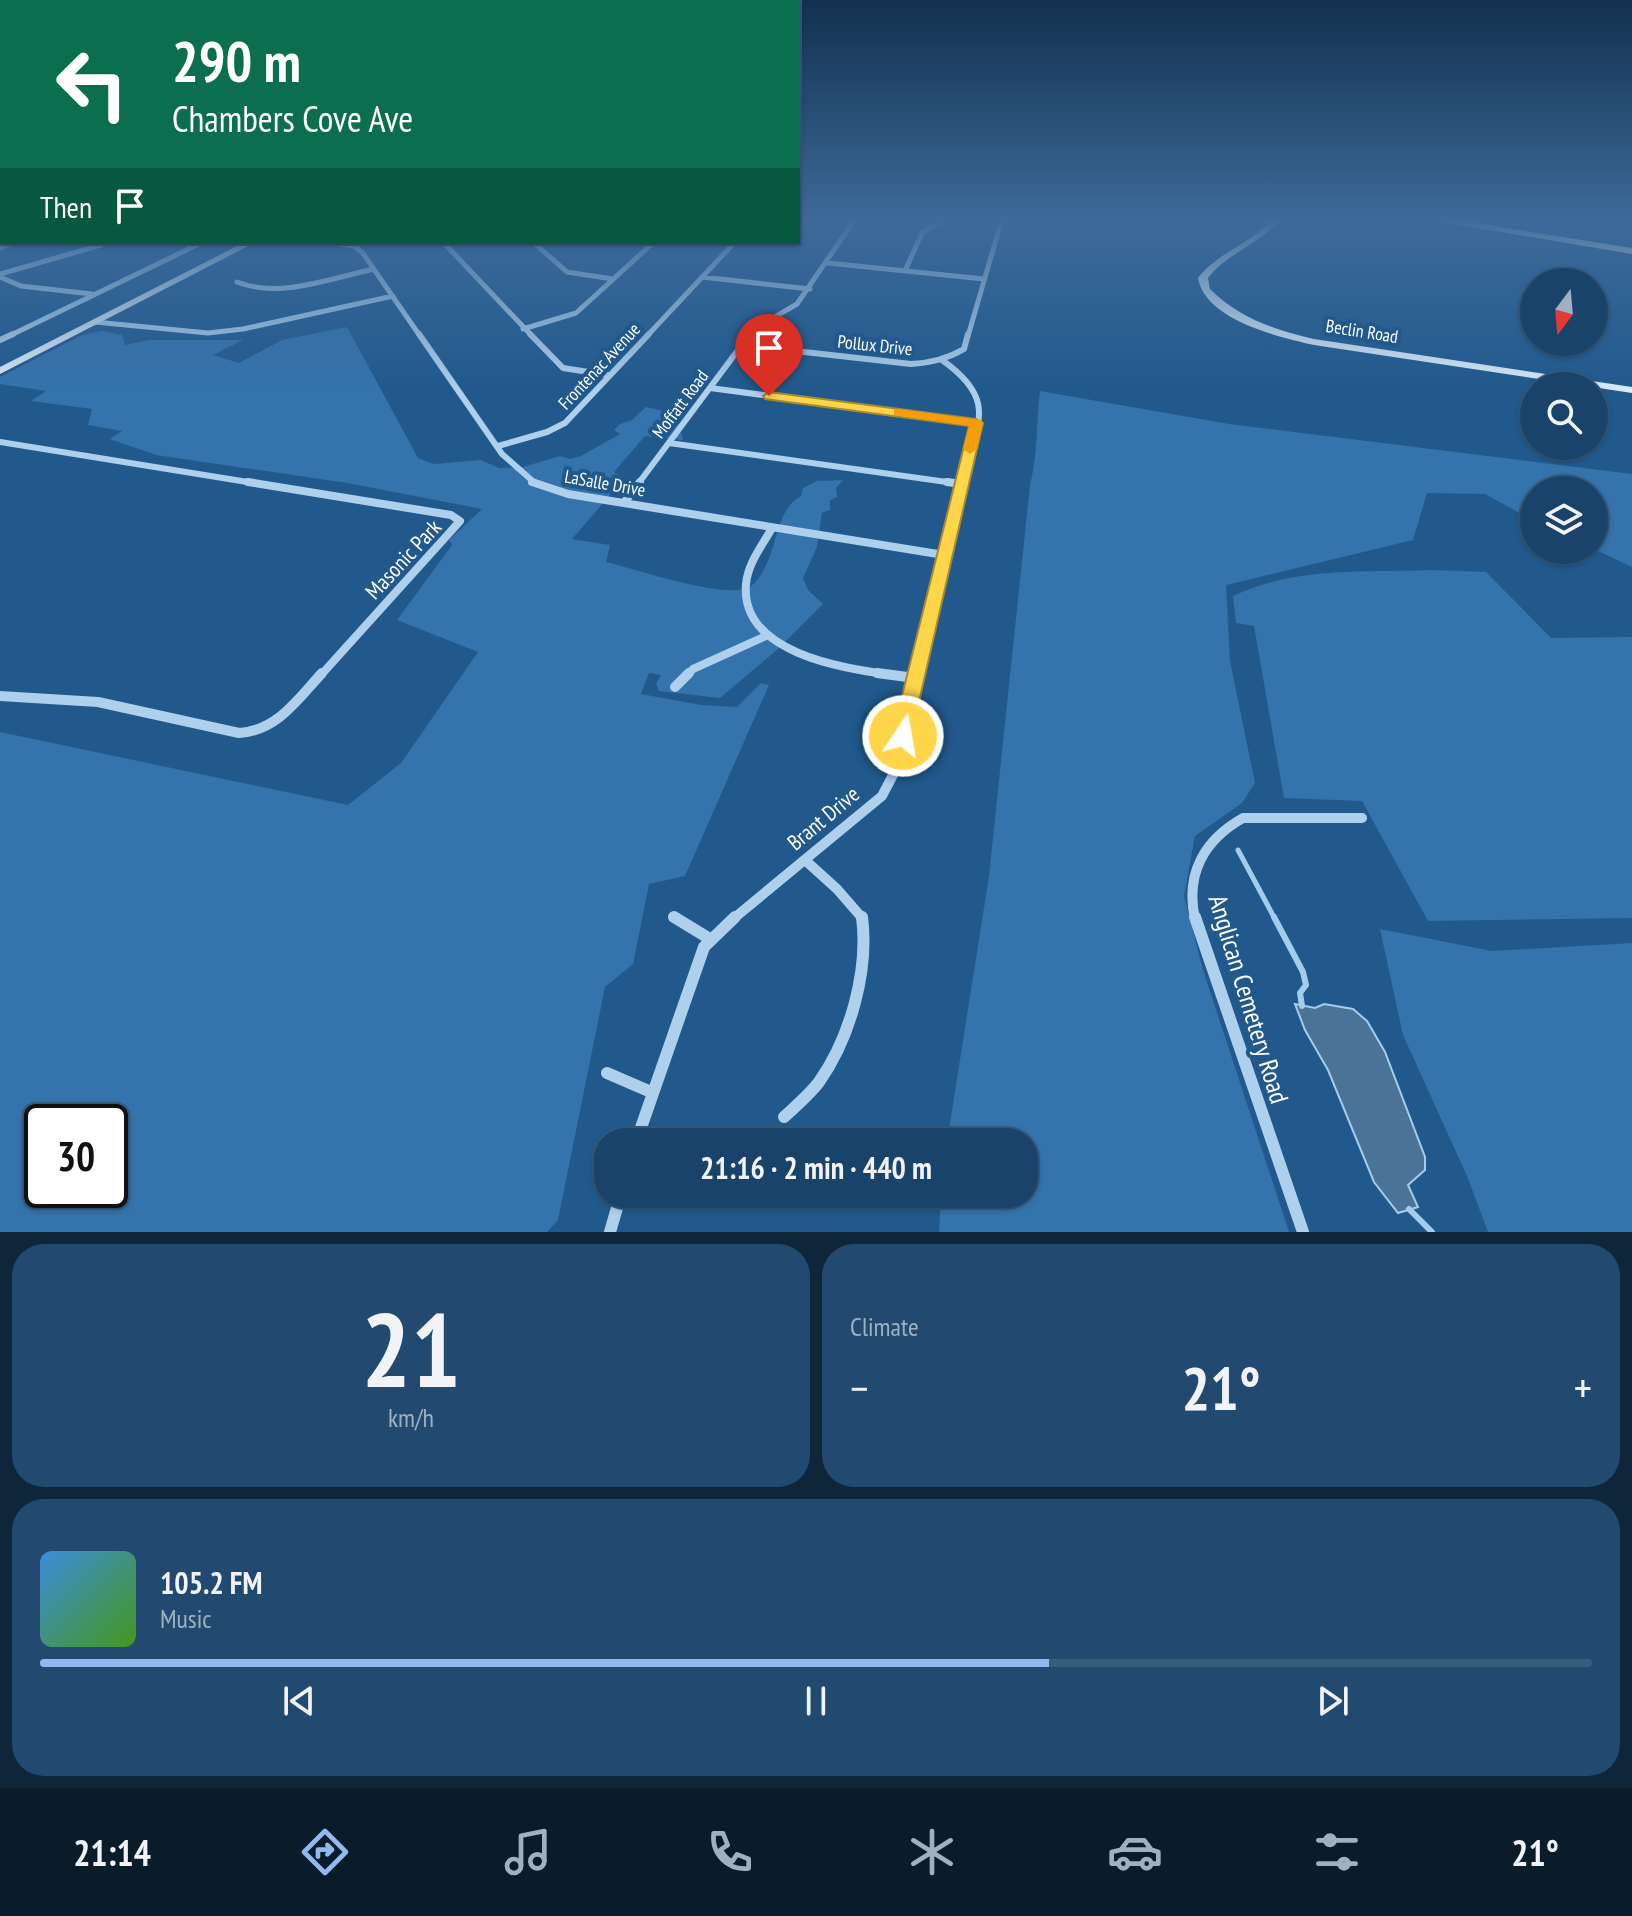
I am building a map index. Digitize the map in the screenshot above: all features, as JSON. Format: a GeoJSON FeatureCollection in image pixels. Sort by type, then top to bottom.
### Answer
{"type":"FeatureCollection","features":[{"type":"Feature","properties":{"kind":"street"},"geometry":{"type":"LineString","coordinates":[[3,276],[21,286],[94,295]]}},
{"type":"Feature","properties":{"kind":"street"},"geometry":{"type":"LineString","coordinates":[[0,340],[132,276]]}},
{"type":"Feature","properties":{"kind":"street"},"geometry":{"type":"LineString","coordinates":[[0,371],[184,276]]}},
{"type":"Feature","properties":{"kind":"street"},"geometry":{"type":"LineString","coordinates":[[237,282],[251,288],[272,289],[336,276]]}},
{"type":"Feature","properties":{"kind":"street","name":"LaSalle Drive"},"geometry":{"type":"LineString","coordinates":[[379,276],[498,446],[533,483],[568,494],[944,555]]}},
{"type":"Feature","properties":{"kind":"street"},"geometry":{"type":"LineString","coordinates":[[475,276],[563,368],[608,375]]}},
{"type":"Feature","properties":{"kind":"street"},"geometry":{"type":"LineString","coordinates":[[597,276],[613,279]]}},
{"type":"Feature","properties":{"kind":"street"},"geometry":{"type":"LineString","coordinates":[[523,329],[576,313],[616,276]]}},
{"type":"Feature","properties":{"kind":"street","name":"Moffatt Road"},"geometry":{"type":"LineString","coordinates":[[624,503],[757,326],[797,304],[819,276]]}},
{"type":"Feature","properties":{"kind":"street"},"geometry":{"type":"LineString","coordinates":[[959,276],[984,279]]}},
{"type":"Feature","properties":{"kind":"street","name":"Beclin Road"},"geometry":{"type":"LineString","coordinates":[[1204,276],[1205,290],[1236,316],[1283,335],[1632,390]]}},
{"type":"Feature","properties":{"kind":"street"},"geometry":{"type":"LineString","coordinates":[[702,277],[810,289]]}},
{"type":"Feature","properties":{"kind":"street","name":"Frontenac Avenue"},"geometry":{"type":"LineString","coordinates":[[498,446],[547,432],[565,423],[702,277]]}},
{"type":"Feature","properties":{"kind":"street","name":"Pollux Drive"},"geometry":{"type":"LineString","coordinates":[[742,345],[903,364],[942,360],[964,349],[984,279]]}},
{"type":"Feature","properties":{"kind":"street"},"geometry":{"type":"LineString","coordinates":[[95,322],[191,333],[217,332],[393,296]]}},
{"type":"Feature","properties":{"kind":"street","name":"Brant Drive"},"geometry":{"type":"LineString","coordinates":[[640,1128],[704,947],[882,796],[893,775],[981,405],[979,394],[964,376],[942,360]]}},
{"type":"Feature","properties":{"kind":"street"},"geometry":{"type":"LineString","coordinates":[[710,388],[976,423]]}},
{"type":"Feature","properties":{"kind":"street","name":"Masonic Park"},"geometry":{"type":"LineString","coordinates":[[0,442],[451,515],[460,521],[281,718],[257,732],[233,732],[98,702],[0,696]]}},
{"type":"Feature","properties":{"kind":"street"},"geometry":{"type":"LineString","coordinates":[[669,443],[961,484]]}},
{"type":"Feature","properties":{"kind":"street"},"geometry":{"type":"LineString","coordinates":[[772,528],[747,577],[746,596],[752,615],[768,635],[793,652],[818,662],[915,678]]}},
{"type":"Feature","properties":{"kind":"street"},"geometry":{"type":"LineString","coordinates":[[675,687],[693,669],[768,635]]}},
{"type":"Feature","properties":{"kind":"street","name":"Anglican Cemetery Road"},"geometry":{"type":"LineString","coordinates":[[1303,1232],[1198,927],[1191,892],[1195,867],[1204,849],[1227,826],[1243,818],[1362,818]]}},
{"type":"Feature","properties":{"kind":"street"},"geometry":{"type":"LineString","coordinates":[[784,1117],[819,1083],[842,1042],[863,951],[863,918],[806,861]]}},
{"type":"Feature","properties":{"kind":"street"},"geometry":{"type":"LineString","coordinates":[[674,917],[710,939]]}},
{"type":"Feature","properties":{"kind":"street"},"geometry":{"type":"LineString","coordinates":[[607,1073],[651,1092]]}},
{"type":"Feature","properties":{"kind":"street"},"geometry":{"type":"LineString","coordinates":[[610,1232],[617,1208]]}},
{"type":"Feature","properties":{"kind":"shaded area"},"geometry":{"type":"Polygon","coordinates":[[[347,327],[418,458],[434,464],[481,460],[499,468],[523,467],[560,456],[570,459],[620,434],[614,430],[646,407],[676,414],[683,440],[645,436],[614,472],[623,477],[617,487],[572,539],[610,545],[606,562],[703,587],[740,590],[751,586],[767,563],[784,514],[801,496],[803,488],[817,481],[843,480],[836,488],[837,497],[830,500],[830,510],[822,513],[817,547],[803,578],[808,590],[823,604],[778,649],[720,698],[659,691],[656,684],[661,675],[649,673],[641,694],[701,705],[737,707],[761,683],[769,685],[685,876],[649,884],[633,964],[605,987],[558,1220],[547,1232],[0,1232],[0,732],[348,805],[401,763],[478,652],[397,620],[452,545],[449,540],[482,509],[347,483],[156,455],[110,439],[122,431],[88,425],[92,409],[31,401],[46,391],[0,384],[0,377],[82,335],[102,331],[122,335],[125,345],[149,340],[243,340],[213,355],[239,363],[282,340],[347,327]]]}},
{"type":"Feature","properties":{"kind":"shaded area"},"geometry":{"type":"Polygon","coordinates":[[[1040,391],[1229,424],[1632,474],[1632,567],[1608,556],[1608,476],[1520,476],[1520,513],[1485,494],[1427,493],[1413,540],[1226,585],[1230,661],[1255,783],[1242,803],[1195,836],[1184,896],[1203,970],[1289,1232],[939,1232],[940,1208],[1038,1208],[1038,1128],[949,1128],[989,876],[1040,391]]]}},
{"type":"Feature","properties":{"kind":"shaded area"},"geometry":{"type":"Polygon","coordinates":[[[1431,570],[1486,572],[1551,638],[1632,637],[1632,918],[1428,921],[1362,801],[1284,798],[1254,626],[1236,623],[1233,596],[1257,586],[1306,575],[1431,570]]]}},
{"type":"Feature","properties":{"kind":"shaded area"},"geometry":{"type":"Polygon","coordinates":[[[1380,929],[1492,951],[1632,943],[1632,1232],[1488,1232],[1467,1176],[1403,1035],[1380,929]]]}},
{"type":"Feature","properties":{"kind":"shaded area"},"geometry":{"type":"Polygon","coordinates":[[[1295,1004],[1315,1008],[1324,1004],[1353,1009],[1367,1021],[1385,1052],[1425,1157],[1425,1170],[1408,1185],[1418,1207],[1398,1213],[1374,1182],[1328,1070],[1305,1030],[1295,1004]]]}},
{"type":"Feature","properties":{"kind":"waterway"},"geometry":{"type":"LineString","coordinates":[[1238,850],[1275,919]]}},
{"type":"Feature","properties":{"kind":"waterway"},"geometry":{"type":"LineString","coordinates":[[1274,917],[1303,972],[1306,985],[1300,993],[1302,1006]]}},
{"type":"Feature","properties":{"kind":"waterway"},"geometry":{"type":"LineString","coordinates":[[1409,1209],[1432,1232]]}},
{"type":"Feature","properties":{"kind":"slow traffic"},"geometry":{"type":"LineString","coordinates":[[898,413],[976,423],[970,449]]}},
{"type":"Feature","properties":{"kind":"route"},"geometry":{"type":"LineString","coordinates":[[769,396],[976,423],[903,736]]}}]}
